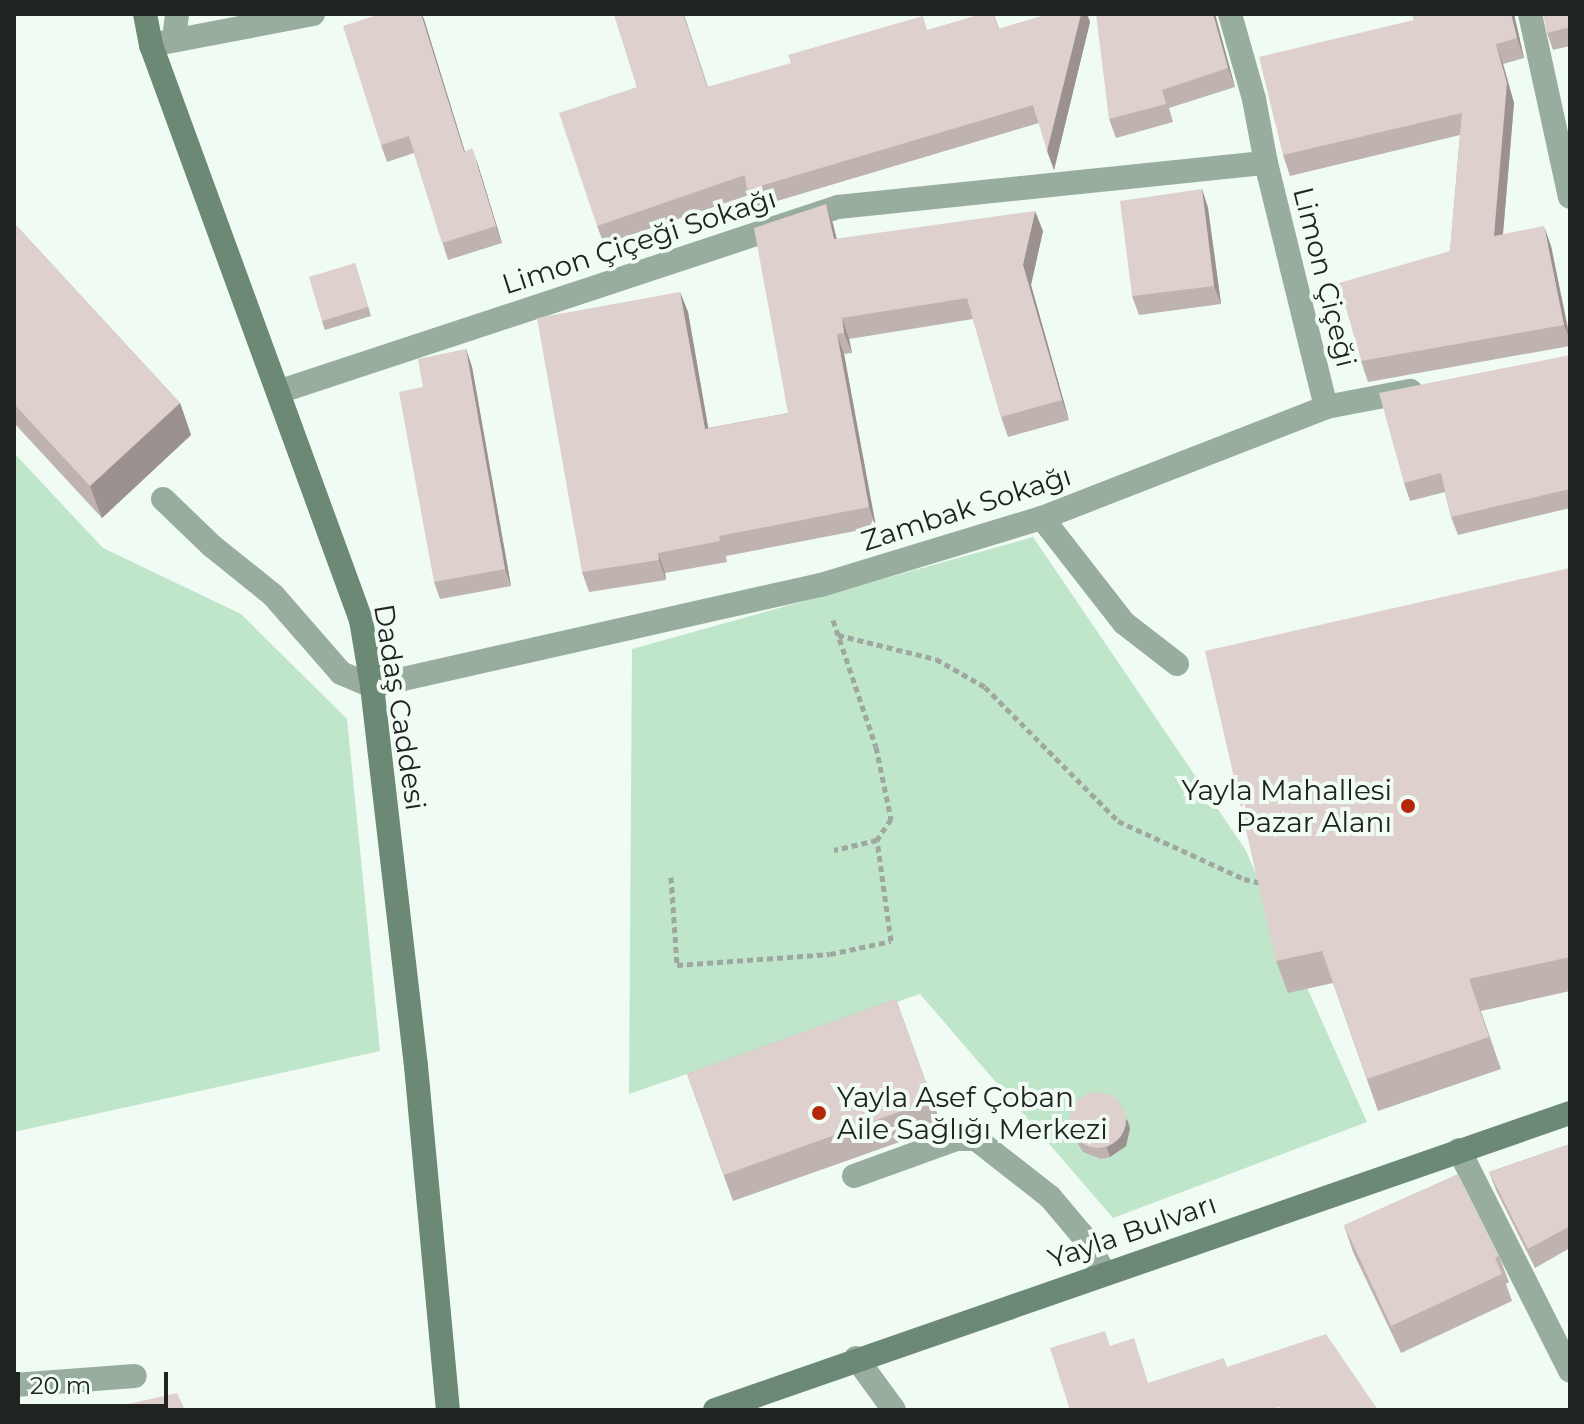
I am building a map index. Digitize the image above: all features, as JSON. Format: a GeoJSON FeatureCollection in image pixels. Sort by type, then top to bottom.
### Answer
{"type":"FeatureCollection","features":[{"type":"Feature","properties":{"kind":"street"},"geometry":{"type":"LineString","coordinates":[[145,14],[163,42],[313,14]]}},
{"type":"Feature","properties":{"kind":"street","name":"Dadaş Caddesi"},"geometry":{"type":"LineString","coordinates":[[177,14],[163,42],[278,392],[361,620],[372,686],[416,1066],[448,1410]]}},
{"type":"Feature","properties":{"kind":"street","name":"Limon Çiçeği"},"geometry":{"type":"LineString","coordinates":[[1230,14],[1254,99],[1266,163],[1326,407]]}},
{"type":"Feature","properties":{"kind":"street"},"geometry":{"type":"LineString","coordinates":[[1530,14],[1570,197]]}},
{"type":"Feature","properties":{"kind":"street","name":"Limon Çiçeği Sokağı"},"geometry":{"type":"LineString","coordinates":[[278,392],[838,207],[1266,163]]}},
{"type":"Feature","properties":{"kind":"street","name":"Zambak Sokağı"},"geometry":{"type":"LineString","coordinates":[[372,686],[821,585],[1042,518],[1326,407],[1433,386]]}},
{"type":"Feature","properties":{"kind":"street"},"geometry":{"type":"LineString","coordinates":[[163,499],[212,546],[273,595],[341,673],[372,686]]}},
{"type":"Feature","properties":{"kind":"street"},"geometry":{"type":"LineString","coordinates":[[1042,518],[1124,623],[1177,664]]}},
{"type":"Feature","properties":{"kind":"street","name":"Yayla Bulvarı"},"geometry":{"type":"LineString","coordinates":[[715,1410],[856,1358],[1570,1113]]}},
{"type":"Feature","properties":{"kind":"street"},"geometry":{"type":"LineString","coordinates":[[854,1176],[956,1139],[976,1139],[1050,1197],[1082,1235],[1104,1272]]}},
{"type":"Feature","properties":{"kind":"street"},"geometry":{"type":"LineString","coordinates":[[1459,1150],[1570,1371]]}},
{"type":"Feature","properties":{"kind":"street"},"geometry":{"type":"LineString","coordinates":[[856,1358],[894,1410]]}},
{"type":"Feature","properties":{"kind":"street"},"geometry":{"type":"LineString","coordinates":[[14,1385],[135,1376]]}},
{"type":"Feature","properties":{"kind":"path"},"geometry":{"type":"LineString","coordinates":[[671,877],[677,965],[830,954],[891,941],[877,840],[891,819],[876,747],[821,585]]}},
{"type":"Feature","properties":{"kind":"path"},"geometry":{"type":"LineString","coordinates":[[838,635],[936,659],[949,666],[997,698],[1118,821],[1244,879],[1272,884]]}},
{"type":"Feature","properties":{"kind":"path"},"geometry":{"type":"LineString","coordinates":[[834,850],[877,840]]}},
{"type":"Feature","properties":{"kind":"green space"},"geometry":{"type":"Polygon","coordinates":[[[14,453],[103,548],[241,614],[347,719],[380,1051],[14,1132],[14,453]]]}},
{"type":"Feature","properties":{"kind":"green space"},"geometry":{"type":"Polygon","coordinates":[[[1033,537],[1245,849],[1367,1122],[1113,1218],[920,994],[629,1094],[632,649],[1033,537]]]}},
{"type":"Feature","properties":{"kind":"building"},"geometry":{"type":"Polygon","coordinates":[[[381,14],[421,14],[464,152],[472,148],[496,226],[442,243],[409,136],[381,145],[343,26],[381,14]]]}},
{"type":"Feature","properties":{"kind":"building"},"geometry":{"type":"Polygon","coordinates":[[[614,14],[683,14],[707,87],[791,63],[788,55],[923,16],[927,30],[982,14],[994,14],[998,29],[1049,14],[1081,14],[1047,151],[1033,105],[747,190],[745,175],[597,226],[559,113],[637,87],[614,14]]]}},
{"type":"Feature","properties":{"kind":"building"},"geometry":{"type":"Polygon","coordinates":[[[1096,14],[1213,14],[1228,68],[1162,90],[1166,104],[1109,119],[1096,14]]]}},
{"type":"Feature","properties":{"kind":"building"},"geometry":{"type":"Polygon","coordinates":[[[1412,14],[1511,14],[1517,38],[1496,44],[1507,83],[1494,236],[1544,226],[1564,325],[1361,361],[1339,283],[1450,251],[1462,113],[1283,155],[1259,57],[1414,20],[1412,14]]]}},
{"type":"Feature","properties":{"kind":"building"},"geometry":{"type":"Polygon","coordinates":[[[1543,14],[1570,14],[1570,27],[1547,33],[1543,14]]]}},
{"type":"Feature","properties":{"kind":"building"},"geometry":{"type":"Polygon","coordinates":[[[1202,189],[1214,286],[1132,296],[1120,201],[1202,189]]]}},
{"type":"Feature","properties":{"kind":"building"},"geometry":{"type":"Polygon","coordinates":[[[826,204],[834,239],[1035,211],[1023,265],[1062,400],[1001,417],[967,298],[842,318],[844,333],[837,334],[869,507],[719,536],[720,541],[658,553],[659,560],[582,572],[537,318],[680,292],[705,429],[788,413],[754,228],[826,204]]]}},
{"type":"Feature","properties":{"kind":"building"},"geometry":{"type":"Polygon","coordinates":[[[14,223],[180,403],[90,486],[14,404],[14,223]]]}},
{"type":"Feature","properties":{"kind":"building"},"geometry":{"type":"Polygon","coordinates":[[[355,263],[368,307],[322,321],[309,277],[355,263]]]}},
{"type":"Feature","properties":{"kind":"building"},"geometry":{"type":"Polygon","coordinates":[[[466,349],[505,569],[434,582],[399,392],[423,387],[418,359],[466,349]]]}},
{"type":"Feature","properties":{"kind":"building"},"geometry":{"type":"Polygon","coordinates":[[[1570,355],[1570,489],[1451,517],[1441,473],[1404,483],[1379,393],[1570,355]]]}},
{"type":"Feature","properties":{"kind":"building","name":"Yayla Mahallesi Pazar Alanı"},"geometry":{"type":"Polygon","coordinates":[[[1570,568],[1570,957],[1469,979],[1489,1037],[1367,1079],[1322,951],[1276,961],[1205,651],[1570,568]]]}},
{"type":"Feature","properties":{"kind":"building","name":"Yayla Asef Çoban Aile Sağlığı Merkezi"},"geometry":{"type":"Polygon","coordinates":[[[896,999],[932,1100],[724,1175],[687,1074],[896,999]]]}},
{"type":"Feature","properties":{"kind":"building"},"geometry":{"type":"Polygon","coordinates":[[[1098,1092],[1118,1100],[1126,1120],[1118,1140],[1098,1148],[1078,1140],[1070,1120],[1078,1100],[1098,1092]]]}},
{"type":"Feature","properties":{"kind":"building"},"geometry":{"type":"Polygon","coordinates":[[[1570,1144],[1570,1226],[1528,1249],[1489,1172],[1570,1144]]]}},
{"type":"Feature","properties":{"kind":"building"},"geometry":{"type":"Polygon","coordinates":[[[1458,1174],[1499,1256],[1495,1258],[1502,1274],[1391,1326],[1344,1225],[1458,1174]]]}},
{"type":"Feature","properties":{"kind":"building"},"geometry":{"type":"Polygon","coordinates":[[[1105,1331],[1110,1346],[1134,1338],[1148,1383],[1224,1358],[1227,1367],[1326,1334],[1378,1410],[1281,1410],[1279,1407],[1270,1410],[1070,1410],[1050,1348],[1105,1331]]]}},
{"type":"Feature","properties":{"kind":"building"},"geometry":{"type":"Polygon","coordinates":[[[177,1393],[185,1410],[102,1410],[177,1393]]]}},
{"type":"Feature","properties":{"kind":"place","name":"Yayla Mahallesi Pazar Alanı"},"geometry":{"type":"Point","coordinates":[1408,806]}},
{"type":"Feature","properties":{"kind":"place","name":"Yayla Asef Çoban Aile Sağlığı Merkezi"},"geometry":{"type":"Point","coordinates":[819,1113]}}]}
